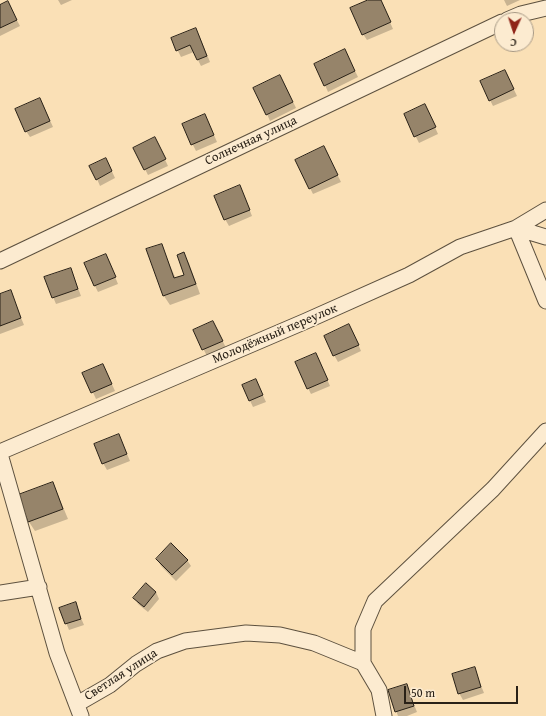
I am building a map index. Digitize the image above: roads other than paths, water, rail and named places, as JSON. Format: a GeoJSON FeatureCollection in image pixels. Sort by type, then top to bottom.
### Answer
{"type":"FeatureCollection","features":[{"type":"Feature","properties":{"kind":"street"},"geometry":{"type":"LineString","coordinates":[[529,12],[546,8]]}},
{"type":"Feature","properties":{"kind":"street","name":"Солнечная улица"},"geometry":{"type":"LineString","coordinates":[[0,261],[494,26]]}},
{"type":"Feature","properties":{"kind":"street","name":"Молодёжный переулок"},"geometry":{"type":"LineString","coordinates":[[0,453],[313,318],[409,275],[460,247],[516,228],[546,210]]}},
{"type":"Feature","properties":{"kind":"street"},"geometry":{"type":"LineString","coordinates":[[516,228],[546,237]]}},
{"type":"Feature","properties":{"kind":"street"},"geometry":{"type":"LineString","coordinates":[[516,228],[546,301]]}},
{"type":"Feature","properties":{"kind":"street"},"geometry":{"type":"LineString","coordinates":[[384,716],[379,690],[363,663],[363,629],[375,601],[493,490],[546,430]]}},
{"type":"Feature","properties":{"kind":"street","name":"Светлая улица"},"geometry":{"type":"LineString","coordinates":[[0,453],[57,653],[79,710],[136,664],[157,651],[185,641],[246,633],[280,635],[314,643],[363,663]]}},
{"type":"Feature","properties":{"kind":"street"},"geometry":{"type":"LineString","coordinates":[[0,593],[38,587]]}}]}
